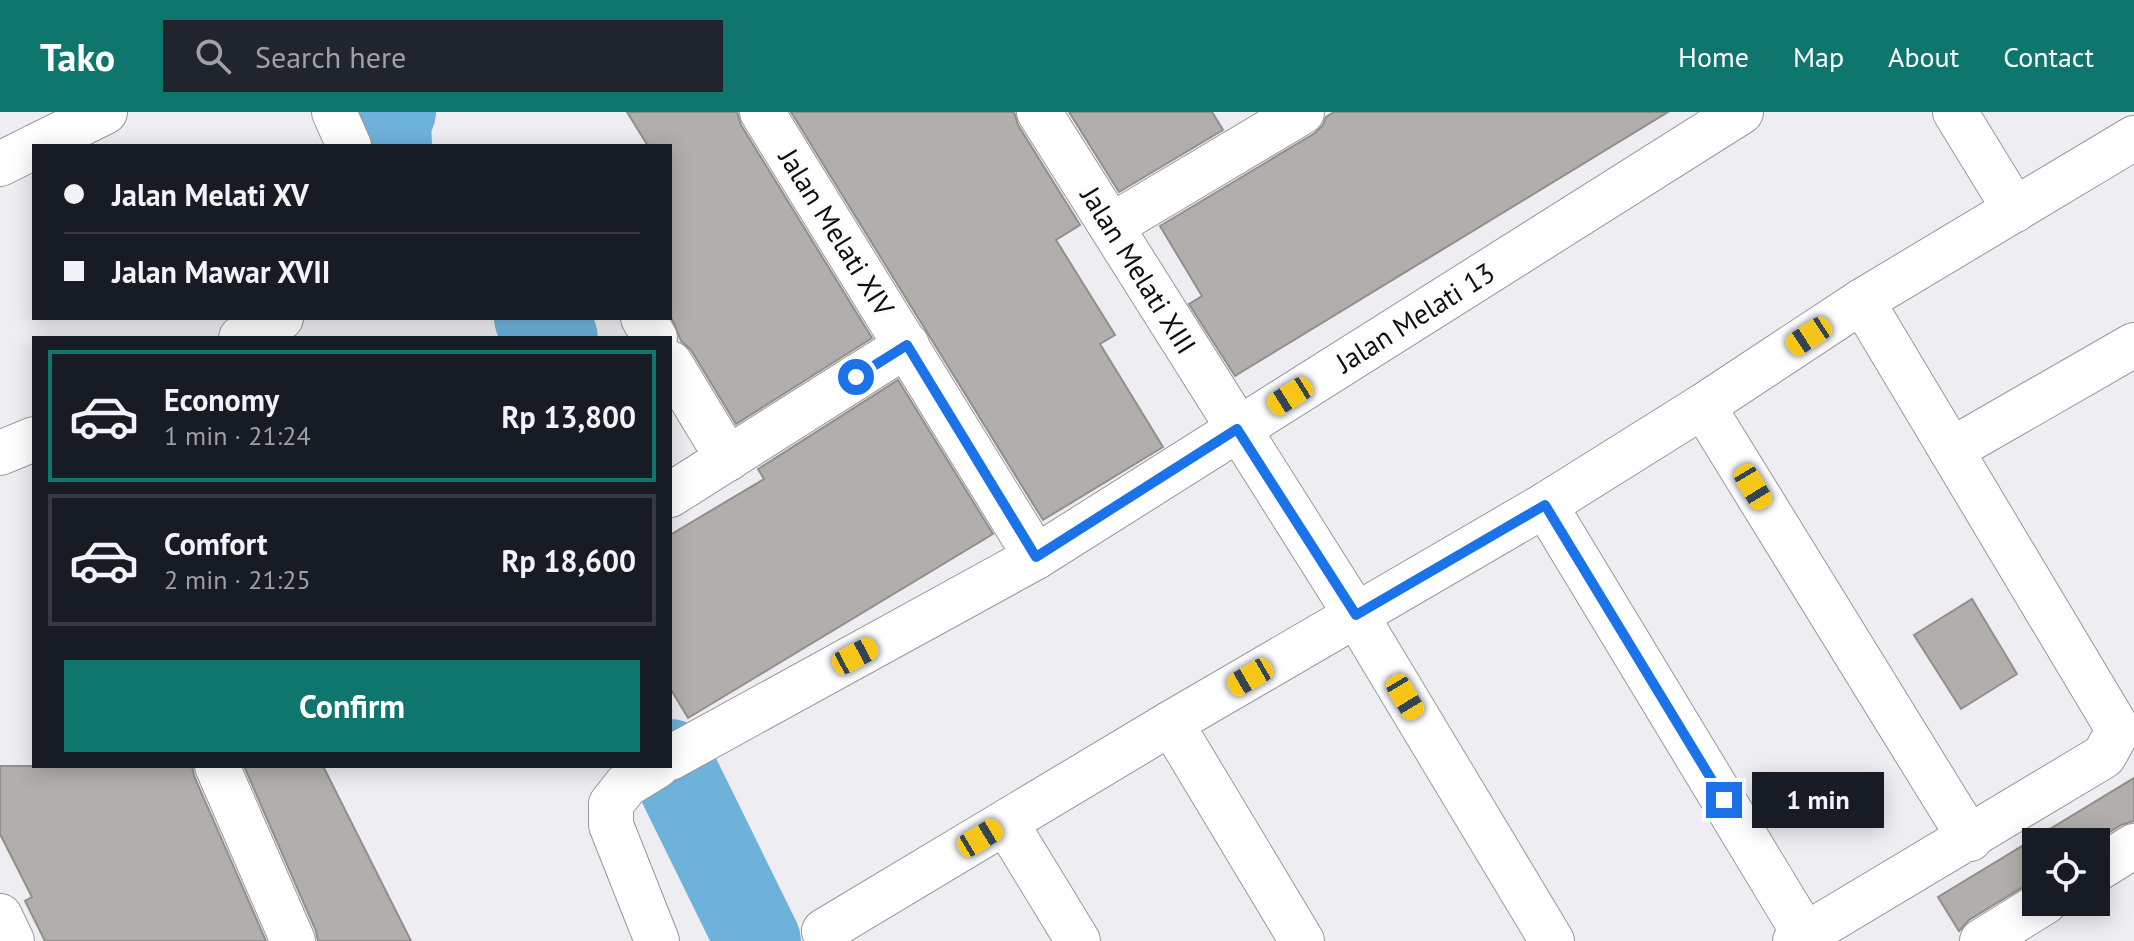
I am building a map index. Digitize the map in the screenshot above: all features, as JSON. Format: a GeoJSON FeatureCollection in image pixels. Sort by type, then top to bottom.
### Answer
{"type":"FeatureCollection","features":[{"type":"Feature","properties":{"kind":"street"},"geometry":{"type":"LineString","coordinates":[[39,144],[105,112]]}},
{"type":"Feature","properties":{"kind":"street"},"geometry":{"type":"LineString","coordinates":[[334,112],[348,144]]}},
{"type":"Feature","properties":{"kind":"street","name":"Jalan Melati XIV"},"geometry":{"type":"LineString","coordinates":[[762,112],[1036,557]]}},
{"type":"Feature","properties":{"kind":"street","name":"Jalan Melati XIII"},"geometry":{"type":"LineString","coordinates":[[1039,112],[1356,615],[1552,941]]}},
{"type":"Feature","properties":{"kind":"street"},"geometry":{"type":"LineString","coordinates":[[1111,226],[1302,112]]}},
{"type":"Feature","properties":{"kind":"street","name":"Jalan Melati 13"},"geometry":{"type":"LineString","coordinates":[[672,757],[1036,557],[1741,112]]}},
{"type":"Feature","properties":{"kind":"street"},"geometry":{"type":"LineString","coordinates":[[1955,112],[2015,210]]}},
{"type":"Feature","properties":{"kind":"street"},"geometry":{"type":"LineString","coordinates":[[824,931],[1171,723],[1545,505],[1862,301],[2134,138]]}},
{"type":"Feature","properties":{"kind":"street"},"geometry":{"type":"LineString","coordinates":[[0,164],[32,148]]}},
{"type":"Feature","properties":{"kind":"street"},"geometry":{"type":"LineString","coordinates":[[1545,505],[1800,938],[2104,756],[2115,736],[2116,726],[1862,301]]}},
{"type":"Feature","properties":{"kind":"street"},"geometry":{"type":"LineString","coordinates":[[245,336],[277,320]]}},
{"type":"Feature","properties":{"kind":"street"},"geometry":{"type":"LineString","coordinates":[[672,494],[907,345]]}},
{"type":"Feature","properties":{"kind":"street"},"geometry":{"type":"LineString","coordinates":[[1951,450],[2134,345]]}},
{"type":"Feature","properties":{"kind":"street"},"geometry":{"type":"LineString","coordinates":[[672,366],[728,459]]}},
{"type":"Feature","properties":{"kind":"street"},"geometry":{"type":"LineString","coordinates":[[1703,406],[1970,839]]}},
{"type":"Feature","properties":{"kind":"street"},"geometry":{"type":"LineString","coordinates":[[0,453],[32,440]]}},
{"type":"Feature","properties":{"kind":"street"},"geometry":{"type":"LineString","coordinates":[[1171,723],[1302,941]]}},
{"type":"Feature","properties":{"kind":"street"},"geometry":{"type":"LineString","coordinates":[[218,768],[293,941]]}},
{"type":"Feature","properties":{"kind":"street","name":"Jalan Melati 13"},"geometry":{"type":"LineString","coordinates":[[654,768],[626,785],[618,794],[611,804],[611,825],[657,941]]}},
{"type":"Feature","properties":{"kind":"street"},"geometry":{"type":"LineString","coordinates":[[1006,823],[1078,941]]}},
{"type":"Feature","properties":{"kind":"street"},"geometry":{"type":"LineString","coordinates":[[2110,861],[2134,846]]}},
{"type":"Feature","properties":{"kind":"street"},"geometry":{"type":"LineString","coordinates":[[0,916],[12,941]]}},
{"type":"Feature","properties":{"kind":"street"},"geometry":{"type":"LineString","coordinates":[[1982,941],[2022,916]]}},
{"type":"Feature","properties":{"kind":"building"},"geometry":{"type":"Polygon","coordinates":[[[627,112],[737,112],[741,125],[872,338],[736,424],[691,350],[681,341],[672,319],[672,144],[647,144],[627,112]]]}},
{"type":"Feature","properties":{"kind":"building"},"geometry":{"type":"Polygon","coordinates":[[[791,112],[1014,112],[1018,125],[1080,225],[1056,240],[1115,335],[1100,344],[1163,447],[1043,520],[791,112]]]}},
{"type":"Feature","properties":{"kind":"building"},"geometry":{"type":"Polygon","coordinates":[[[1069,112],[1212,112],[1223,130],[1119,192],[1069,112]]]}},
{"type":"Feature","properties":{"kind":"building"},"geometry":{"type":"Polygon","coordinates":[[[1334,112],[1668,112],[1235,376],[1189,304],[1202,296],[1160,226],[1315,133],[1326,117],[1334,112]]]}},
{"type":"Feature","properties":{"kind":"building"},"geometry":{"type":"Polygon","coordinates":[[[898,380],[993,534],[688,718],[672,691],[672,534],[764,479],[758,469],[898,380]]]}},
{"type":"Feature","properties":{"kind":"building"},"geometry":{"type":"Polygon","coordinates":[[[1972,599],[2017,674],[1961,709],[1914,635],[1972,599]]]}},
{"type":"Feature","properties":{"kind":"building"},"geometry":{"type":"Polygon","coordinates":[[[0,766],[192,768],[266,941],[45,941],[25,901],[32,897],[0,834],[0,766]]]}},
{"type":"Feature","properties":{"kind":"building"},"geometry":{"type":"Polygon","coordinates":[[[245,768],[324,768],[411,941],[318,941],[245,768]]]}},
{"type":"Feature","properties":{"kind":"building"},"geometry":{"type":"Polygon","coordinates":[[[2134,778],[2134,821],[2110,832],[2110,828],[2052,828],[2134,778]]]}},
{"type":"Feature","properties":{"kind":"building"},"geometry":{"type":"Polygon","coordinates":[[[2022,846],[2022,888],[1969,920],[1959,931],[1938,897],[2022,846]]]}},
{"type":"Feature","properties":{"kind":"waterway"},"geometry":{"type":"LineString","coordinates":[[389,144],[388,122],[393,112]]}},
{"type":"Feature","properties":{"kind":"waterway"},"geometry":{"type":"LineString","coordinates":[[540,320],[552,330],[554,336]]}},
{"type":"Feature","properties":{"kind":"waterway"},"geometry":{"type":"LineString","coordinates":[[672,766],[758,941]]}},
{"type":"Feature","properties":{"kind":"route"},"geometry":{"type":"LineString","coordinates":[[856,377],[907,345],[1036,557],[1237,429],[1356,615],[1545,505],[1724,800]]}}]}
